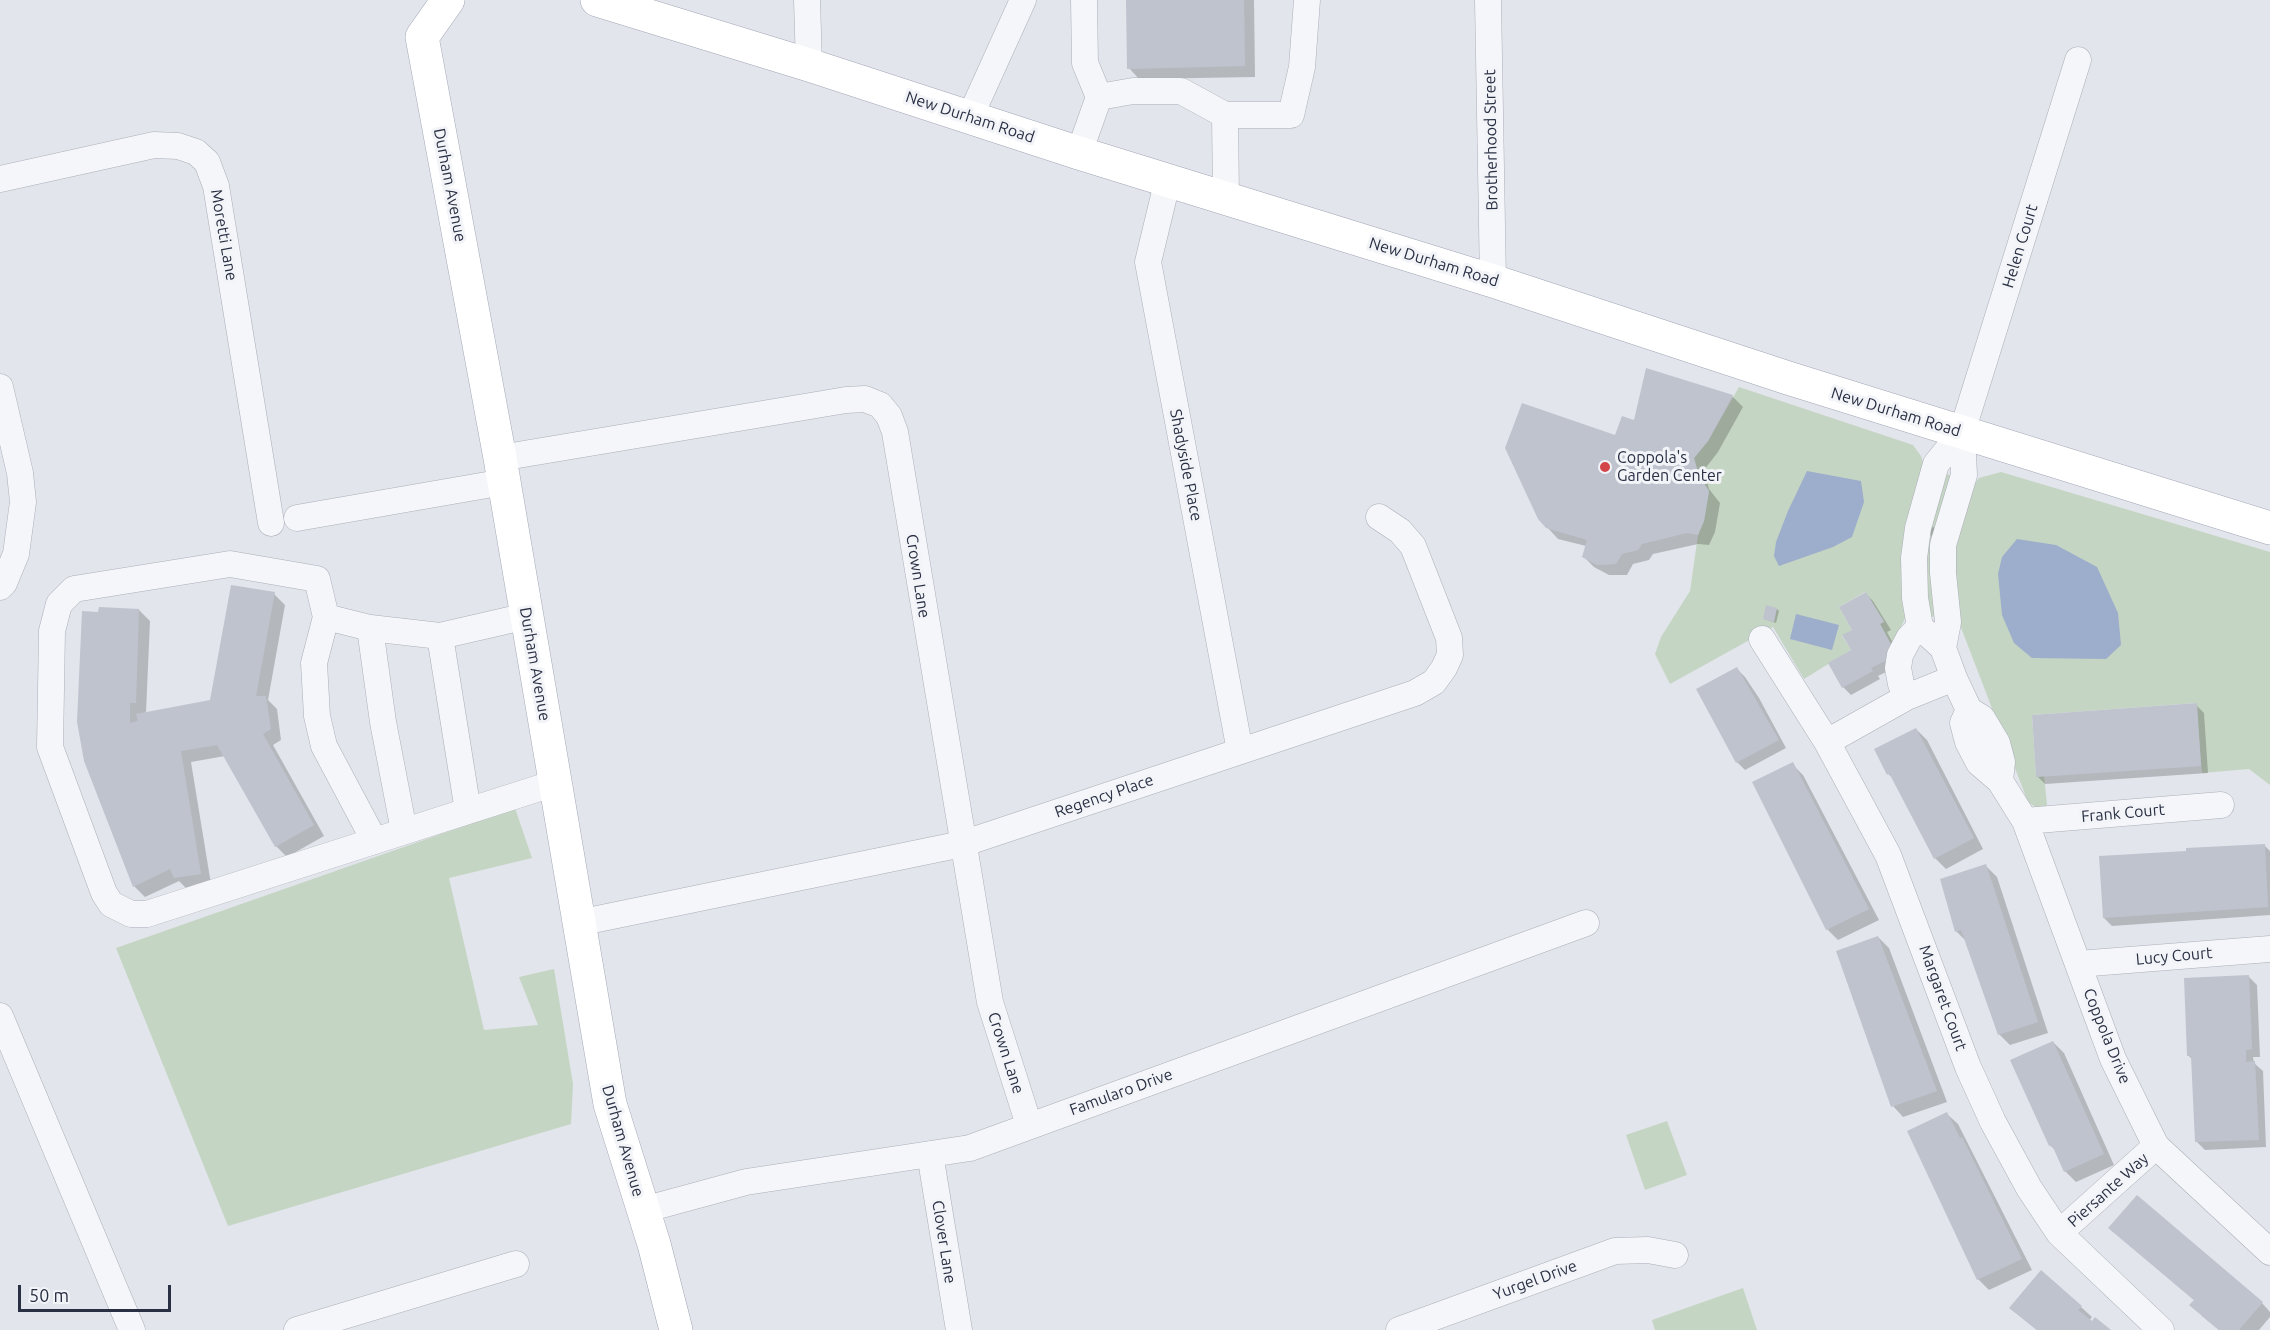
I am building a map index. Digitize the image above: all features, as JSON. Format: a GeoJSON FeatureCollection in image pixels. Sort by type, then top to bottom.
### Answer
{"type":"FeatureCollection","features":[{"type":"Feature","properties":{"kind":"main road","name":"Durham Avenue"},"geometry":{"type":"LineString","coordinates":[[448,0],[422,37],[502,470],[610,1104],[643,1210],[676,1330]]}},
{"type":"Feature","properties":{"kind":"main road","name":"New Durham Road"},"geometry":{"type":"LineString","coordinates":[[597,0],[809,65],[1080,153],[1493,281],[1962,432],[2270,528]]}},
{"type":"Feature","properties":{"kind":"street"},"geometry":{"type":"LineString","coordinates":[[807,0],[809,65]]}},
{"type":"Feature","properties":{"kind":"street"},"geometry":{"type":"LineString","coordinates":[[970,117],[1023,0]]}},
{"type":"Feature","properties":{"kind":"street"},"geometry":{"type":"LineString","coordinates":[[1080,153],[1099,97],[1085,63],[1084,0]]}},
{"type":"Feature","properties":{"kind":"street"},"geometry":{"type":"LineString","coordinates":[[1099,97],[1133,91],[1181,91],[1202,100],[1225,115],[1291,115],[1302,67],[1307,0]]}},
{"type":"Feature","properties":{"kind":"street","name":"Brotherhood Street"},"geometry":{"type":"LineString","coordinates":[[1488,0],[1493,281]]}},
{"type":"Feature","properties":{"kind":"street","name":"Helen Court"},"geometry":{"type":"LineString","coordinates":[[1962,432],[2078,60]]}},
{"type":"Feature","properties":{"kind":"street"},"geometry":{"type":"LineString","coordinates":[[1225,115],[1226,198]]}},
{"type":"Feature","properties":{"kind":"street","name":"Moretti Lane"},"geometry":{"type":"LineString","coordinates":[[0,179],[154,146],[178,146],[196,152],[207,162],[216,186],[271,523]]}},
{"type":"Feature","properties":{"kind":"street","name":"Shadyside Place"},"geometry":{"type":"LineString","coordinates":[[1168,179],[1148,262],[1240,751]]}},
{"type":"Feature","properties":{"kind":"street"},"geometry":{"type":"LineString","coordinates":[[0,387],[20,473],[23,502],[16,554],[4,583],[0,586]]}},
{"type":"Feature","properties":{"kind":"street","name":"Crown Lane"},"geometry":{"type":"LineString","coordinates":[[502,470],[846,400],[865,399],[880,405],[889,416],[895,432],[990,1002],[1029,1125]]}},
{"type":"Feature","properties":{"kind":"street"},"geometry":{"type":"LineString","coordinates":[[1907,697],[1900,684],[1898,668],[1900,655],[1909,638],[1920,627],[1914,558],[1918,528],[1936,464],[1962,432]]}},
{"type":"Feature","properties":{"kind":"street","name":"Coppola Drive"},"geometry":{"type":"LineString","coordinates":[[1943,648],[1948,622],[1942,573],[1943,545],[1964,475],[1962,432]]}},
{"type":"Feature","properties":{"kind":"street"},"geometry":{"type":"LineString","coordinates":[[297,518],[502,470]]}},
{"type":"Feature","properties":{"kind":"street","name":"Regency Place"},"geometry":{"type":"LineString","coordinates":[[578,923],[962,844],[1414,693],[1434,682],[1444,668],[1450,655],[1449,638],[1413,546],[1400,531],[1379,517]]}},
{"type":"Feature","properties":{"kind":"street"},"geometry":{"type":"LineString","coordinates":[[374,840],[324,746],[317,716],[314,663],[326,617],[317,579],[230,564],[74,589],[59,604],[52,631],[50,747],[104,893],[111,904],[131,914],[147,914],[555,783]]}},
{"type":"Feature","properties":{"kind":"street"},"geometry":{"type":"LineString","coordinates":[[326,617],[370,628],[440,636],[526,616]]}},
{"type":"Feature","properties":{"kind":"street","name":"Coppola Drive"},"geometry":{"type":"LineString","coordinates":[[1920,627],[1943,648],[1969,710],[1963,723],[1968,742],[1979,763],[2000,781],[2025,821],[2114,1059],[2156,1146],[2270,1252]]}},
{"type":"Feature","properties":{"kind":"street"},"geometry":{"type":"LineString","coordinates":[[370,628],[381,711],[405,831]]}},
{"type":"Feature","properties":{"kind":"street"},"geometry":{"type":"LineString","coordinates":[[440,636],[468,811]]}},
{"type":"Feature","properties":{"kind":"street","name":"Margaret Court"},"geometry":{"type":"LineString","coordinates":[[1762,639],[1827,742],[1888,855],[1968,1067],[1993,1122],[2028,1188],[2059,1233],[2161,1330]]}},
{"type":"Feature","properties":{"kind":"street"},"geometry":{"type":"LineString","coordinates":[[1827,742],[1907,697],[1954,678]]}},
{"type":"Feature","properties":{"kind":"street","name":"Frank Court"},"geometry":{"type":"LineString","coordinates":[[2025,821],[2221,805]]}},
{"type":"Feature","properties":{"kind":"street","name":"Famularo Drive"},"geometry":{"type":"LineString","coordinates":[[643,1210],[746,1182],[970,1148],[1586,923]]}},
{"type":"Feature","properties":{"kind":"street","name":"Lucy Court"},"geometry":{"type":"LineString","coordinates":[[2078,964],[2270,949]]}},
{"type":"Feature","properties":{"kind":"street"},"geometry":{"type":"LineString","coordinates":[[0,1016],[132,1330]]}},
{"type":"Feature","properties":{"kind":"street","name":"Piersante Way"},"geometry":{"type":"LineString","coordinates":[[2059,1233],[2156,1146]]}},
{"type":"Feature","properties":{"kind":"street","name":"Clover Lane"},"geometry":{"type":"LineString","coordinates":[[930,1154],[958,1330]]}},
{"type":"Feature","properties":{"kind":"street","name":"Yurgel Drive"},"geometry":{"type":"LineString","coordinates":[[1399,1330],[1615,1251],[1648,1250],[1675,1255]]}},
{"type":"Feature","properties":{"kind":"street"},"geometry":{"type":"LineString","coordinates":[[297,1330],[516,1264]]}},
{"type":"Feature","properties":{"kind":"green space"},"geometry":{"type":"Polygon","coordinates":[[[1739,387],[1913,445],[1921,456],[1924,466],[1910,608],[1892,646],[1880,624],[1884,621],[1865,592],[1839,607],[1852,630],[1842,636],[1851,650],[1804,679],[1773,627],[1670,684],[1655,654],[1661,637],[1690,591],[1698,535],[1704,521],[1709,491],[1699,476],[1694,458],[1708,441],[1739,387]]]}},
{"type":"Feature","properties":{"kind":"green space"},"geometry":{"type":"Polygon","coordinates":[[[2001,472],[2270,552],[2270,785],[2249,769],[2202,773],[2196,703],[2032,715],[2036,776],[2044,776],[2047,804],[2040,810],[2028,802],[1960,625],[1955,602],[1955,534],[1974,485],[1979,478],[2001,472]]]}},
{"type":"Feature","properties":{"kind":"green space"},"geometry":{"type":"Polygon","coordinates":[[[1948,474],[1951,477],[1934,617],[1928,616],[1922,558],[1943,476],[1948,474]]]}},
{"type":"Feature","properties":{"kind":"green space"},"geometry":{"type":"Polygon","coordinates":[[[515,808],[532,858],[449,878],[484,1030],[538,1025],[519,977],[554,969],[573,1084],[571,1124],[228,1226],[116,948],[515,808]]]}},
{"type":"Feature","properties":{"kind":"green space"},"geometry":{"type":"Polygon","coordinates":[[[1667,1121],[1687,1175],[1645,1190],[1626,1135],[1667,1121]]]}},
{"type":"Feature","properties":{"kind":"green space"},"geometry":{"type":"Polygon","coordinates":[[[1743,1288],[1757,1330],[1655,1330],[1652,1320],[1743,1288]]]}},
{"type":"Feature","properties":{"kind":"water"},"geometry":{"type":"Polygon","coordinates":[[[1807,471],[1861,481],[1864,502],[1852,537],[1833,547],[1779,566],[1774,556],[1776,542],[1807,471]]]}},
{"type":"Feature","properties":{"kind":"water"},"geometry":{"type":"Polygon","coordinates":[[[2017,539],[2056,545],[2097,567],[2118,613],[2121,645],[2106,659],[2032,658],[2014,643],[2002,615],[1998,574],[2002,557],[2017,539]]]}},
{"type":"Feature","properties":{"kind":"water"},"geometry":{"type":"Polygon","coordinates":[[[1796,614],[1839,625],[1832,650],[1790,639],[1796,614]]]}},
{"type":"Feature","properties":{"kind":"building"},"geometry":{"type":"Polygon","coordinates":[[[1126,0],[1244,0],[1245,66],[1127,69],[1126,0]]]}},
{"type":"Feature","properties":{"kind":"building","name":"Coppola's Garden Center"},"geometry":{"type":"Polygon","coordinates":[[[1646,368],[1733,395],[1708,441],[1694,458],[1699,476],[1709,491],[1704,521],[1698,535],[1687,533],[1642,544],[1638,550],[1622,554],[1616,564],[1597,565],[1582,557],[1587,540],[1546,528],[1538,519],[1505,448],[1522,403],[1615,435],[1622,416],[1634,420],[1646,368]]]}},
{"type":"Feature","properties":{"kind":"building"},"geometry":{"type":"Polygon","coordinates":[[[231,585],[275,592],[256,696],[266,696],[271,729],[263,734],[314,825],[275,847],[217,745],[181,751],[201,874],[174,878],[170,869],[133,887],[84,761],[77,722],[82,611],[98,612],[99,607],[139,609],[136,703],[130,703],[130,723],[138,721],[136,714],[210,700],[231,585]]]}},
{"type":"Feature","properties":{"kind":"building"},"geometry":{"type":"Polygon","coordinates":[[[1866,592],[1884,622],[1880,624],[1892,646],[1889,659],[1871,668],[1873,671],[1842,688],[1828,663],[1851,650],[1842,635],[1852,630],[1839,607],[1866,592]]]}},
{"type":"Feature","properties":{"kind":"building"},"geometry":{"type":"Polygon","coordinates":[[[1766,605],[1777,608],[1774,622],[1763,619],[1766,605]]]}},
{"type":"Feature","properties":{"kind":"building"},"geometry":{"type":"Polygon","coordinates":[[[1737,667],[1779,740],[1736,763],[1696,689],[1737,667]]]}},
{"type":"Feature","properties":{"kind":"building"},"geometry":{"type":"Polygon","coordinates":[[[2197,703],[2201,766],[2036,777],[2032,715],[2197,703]]]}},
{"type":"Feature","properties":{"kind":"building"},"geometry":{"type":"Polygon","coordinates":[[[1916,728],[1974,838],[1934,859],[1874,749],[1916,728]]]}},
{"type":"Feature","properties":{"kind":"building"},"geometry":{"type":"Polygon","coordinates":[[[1793,762],[1869,909],[1826,930],[1752,782],[1793,762]]]}},
{"type":"Feature","properties":{"kind":"building"},"geometry":{"type":"Polygon","coordinates":[[[2265,844],[2268,907],[2103,918],[2099,856],[2265,844]]]}},
{"type":"Feature","properties":{"kind":"building"},"geometry":{"type":"Polygon","coordinates":[[[1986,864],[2038,1022],[1998,1035],[1961,930],[1955,932],[1940,879],[1986,864]]]}},
{"type":"Feature","properties":{"kind":"building"},"geometry":{"type":"Polygon","coordinates":[[[1878,936],[1937,1091],[1891,1107],[1836,951],[1878,936]]]}},
{"type":"Feature","properties":{"kind":"building"},"geometry":{"type":"Polygon","coordinates":[[[2249,975],[2252,1049],[2246,1050],[2246,1062],[2255,1061],[2259,1140],[2195,1142],[2191,1056],[2187,1056],[2184,978],[2249,975]]]}},
{"type":"Feature","properties":{"kind":"building"},"geometry":{"type":"Polygon","coordinates":[[[2053,1041],[2104,1154],[2064,1172],[2052,1145],[2049,1146],[2010,1060],[2053,1041]]]}},
{"type":"Feature","properties":{"kind":"building"},"geometry":{"type":"Polygon","coordinates":[[[1947,1112],[1960,1138],[1962,1137],[2022,1259],[1977,1280],[1907,1131],[1947,1112]]]}},
{"type":"Feature","properties":{"kind":"building"},"geometry":{"type":"Polygon","coordinates":[[[2137,1195],[2263,1302],[2239,1330],[2219,1330],[2189,1305],[2194,1300],[2108,1228],[2137,1195]]]}},
{"type":"Feature","properties":{"kind":"building"},"geometry":{"type":"Polygon","coordinates":[[[2041,1270],[2082,1306],[2078,1310],[2092,1321],[2095,1317],[2111,1330],[2037,1330],[2009,1308],[2041,1270]]]}},
{"type":"Feature","properties":{"kind":"place","name":"Coppola's Garden Center"},"geometry":{"type":"Point","coordinates":[1605,467]}}]}
